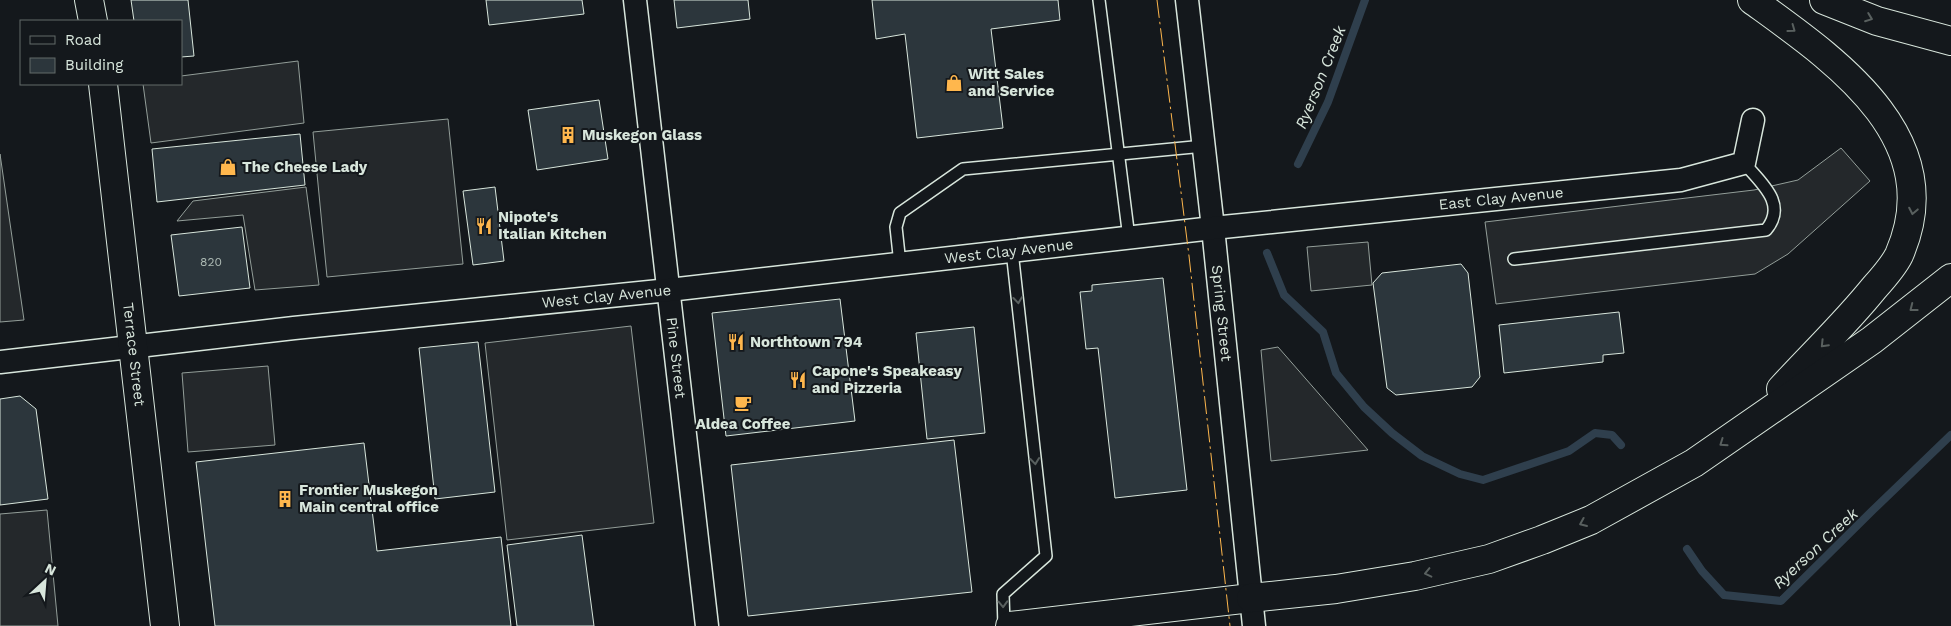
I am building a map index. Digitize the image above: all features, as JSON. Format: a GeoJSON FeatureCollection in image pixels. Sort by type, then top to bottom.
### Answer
{"type":"FeatureCollection","features":[{"type":"Feature","properties":{"kind":"main road"},"geometry":{"type":"LineString","coordinates":[[89,0],[93,20]]}},
{"type":"Feature","properties":{"kind":"main road"},"geometry":{"type":"LineString","coordinates":[[1750,425],[1791,378],[1859,307],[1899,256],[1909,233],[1915,204],[1916,180],[1907,151],[1895,126],[1879,102],[1857,80],[1812,43],[1752,0]]}},
{"type":"Feature","properties":{"kind":"main road"},"geometry":{"type":"LineString","coordinates":[[1824,0],[1877,21],[1951,41]]}},
{"type":"Feature","properties":{"kind":"main road","name":"Terrace Street"},"geometry":{"type":"LineString","coordinates":[[103,85],[165,626]]}},
{"type":"Feature","properties":{"kind":"main road"},"geometry":{"type":"LineString","coordinates":[[1010,626],[1336,588],[1415,576],[1507,553],[1591,520],[1694,464],[1872,340],[1951,278]]}},
{"type":"Feature","properties":{"kind":"street","name":"Pine Street"},"geometry":{"type":"LineString","coordinates":[[635,0],[707,626]]}},
{"type":"Feature","properties":{"kind":"street","name":"Spring Street"},"geometry":{"type":"LineString","coordinates":[[1187,0],[1213,228],[1254,626]]}},
{"type":"Feature","properties":{"kind":"street"},"geometry":{"type":"LineString","coordinates":[[1744,162],[1753,120]]}},
{"type":"Feature","properties":{"kind":"street","name":"East Clay Avenue"},"geometry":{"type":"LineString","coordinates":[[1213,228],[1681,180],[1744,162]]}},
{"type":"Feature","properties":{"kind":"street","name":"West Clay Avenue"},"geometry":{"type":"LineString","coordinates":[[0,362],[134,346],[669,290],[1213,228]]}},
{"type":"Feature","properties":{"kind":"lane"},"geometry":{"type":"LineString","coordinates":[[1099,0],[1120,152],[1129,238]]}},
{"type":"Feature","properties":{"kind":"lane"},"geometry":{"type":"LineString","coordinates":[[900,264],[896,227],[900,213],[963,169],[1120,152],[1204,146]]}},
{"type":"Feature","properties":{"kind":"lane"},"geometry":{"type":"LineString","coordinates":[[1514,259],[1766,230],[1773,222],[1775,212],[1772,196],[1744,162]]}},
{"type":"Feature","properties":{"kind":"lane"},"geometry":{"type":"LineString","coordinates":[[1004,626],[1003,594],[1046,556],[1012,251]]}},
{"type":"Feature","properties":{"kind":"shaded area"},"geometry":{"type":"Polygon","coordinates":[[[298,61],[304,123],[151,143],[143,85],[182,85],[182,76],[298,61]]]}},
{"type":"Feature","properties":{"kind":"shaded area"},"geometry":{"type":"Polygon","coordinates":[[[448,119],[463,264],[327,277],[313,132],[448,119]]]}},
{"type":"Feature","properties":{"kind":"shaded area"},"geometry":{"type":"Polygon","coordinates":[[[1841,148],[1870,181],[1788,254],[1755,274],[1496,304],[1485,222],[1754,190],[1798,180],[1841,148]]]}},
{"type":"Feature","properties":{"kind":"shaded area"},"geometry":{"type":"Polygon","coordinates":[[[0,154],[24,320],[0,322],[0,154]]]}},
{"type":"Feature","properties":{"kind":"shaded area"},"geometry":{"type":"Polygon","coordinates":[[[306,187],[319,285],[255,290],[243,215],[177,221],[193,201],[306,187]]]}},
{"type":"Feature","properties":{"kind":"shaded area"},"geometry":{"type":"Polygon","coordinates":[[[1368,242],[1372,285],[1311,291],[1307,247],[1368,242]]]}},
{"type":"Feature","properties":{"kind":"shaded area"},"geometry":{"type":"Polygon","coordinates":[[[631,326],[654,523],[507,540],[485,343],[631,326]]]}},
{"type":"Feature","properties":{"kind":"shaded area"},"geometry":{"type":"Polygon","coordinates":[[[1278,347],[1368,450],[1271,461],[1261,350],[1278,347]]]}},
{"type":"Feature","properties":{"kind":"shaded area"},"geometry":{"type":"Polygon","coordinates":[[[268,366],[275,445],[188,452],[182,373],[268,366]]]}},
{"type":"Feature","properties":{"kind":"shaded area"},"geometry":{"type":"Polygon","coordinates":[[[47,510],[58,626],[0,626],[0,514],[47,510]]]}},
{"type":"Feature","properties":{"kind":"building"},"geometry":{"type":"Polygon","coordinates":[[[131,0],[188,0],[194,56],[182,57],[182,20],[134,20],[131,0]]]}},
{"type":"Feature","properties":{"kind":"building"},"geometry":{"type":"Polygon","coordinates":[[[486,0],[582,0],[584,14],[489,25],[486,0]]]}},
{"type":"Feature","properties":{"kind":"building"},"geometry":{"type":"Polygon","coordinates":[[[674,0],[748,0],[750,19],[677,28],[674,0]]]}},
{"type":"Feature","properties":{"kind":"building","name":"Witt Sales and Service"},"geometry":{"type":"Polygon","coordinates":[[[872,0],[1058,0],[1060,20],[991,29],[1003,128],[917,138],[905,34],[876,39],[872,0]]]}},
{"type":"Feature","properties":{"kind":"building","name":"Muskegon Glass"},"geometry":{"type":"Polygon","coordinates":[[[599,100],[608,159],[537,170],[528,110],[599,100]]]}},
{"type":"Feature","properties":{"kind":"building","name":"The Cheese Lady"},"geometry":{"type":"Polygon","coordinates":[[[300,134],[305,185],[157,202],[152,149],[300,134]]]}},
{"type":"Feature","properties":{"kind":"building","name":"Nipote's Italian Kitchen"},"geometry":{"type":"Polygon","coordinates":[[[495,187],[504,261],[473,265],[463,191],[495,187]]]}},
{"type":"Feature","properties":{"kind":"building"},"geometry":{"type":"Polygon","coordinates":[[[242,227],[250,288],[179,296],[171,235],[242,227]]]}},
{"type":"Feature","properties":{"kind":"building"},"geometry":{"type":"Polygon","coordinates":[[[1461,264],[1468,273],[1480,377],[1472,387],[1396,395],[1387,388],[1373,283],[1382,273],[1461,264]]]}},
{"type":"Feature","properties":{"kind":"building"},"geometry":{"type":"Polygon","coordinates":[[[1163,278],[1187,490],[1115,498],[1098,348],[1086,349],[1080,292],[1092,291],[1092,285],[1163,278]]]}},
{"type":"Feature","properties":{"kind":"building"},"geometry":{"type":"Polygon","coordinates":[[[840,299],[855,421],[726,436],[712,313],[840,299]]]}},
{"type":"Feature","properties":{"kind":"building"},"geometry":{"type":"Polygon","coordinates":[[[1619,312],[1624,353],[1603,355],[1603,362],[1504,373],[1499,325],[1619,312]]]}},
{"type":"Feature","properties":{"kind":"building"},"geometry":{"type":"Polygon","coordinates":[[[974,327],[985,433],[927,439],[916,333],[974,327]]]}},
{"type":"Feature","properties":{"kind":"building"},"geometry":{"type":"Polygon","coordinates":[[[478,342],[495,492],[435,499],[419,348],[478,342]]]}},
{"type":"Feature","properties":{"kind":"building"},"geometry":{"type":"Polygon","coordinates":[[[20,396],[36,409],[48,499],[0,505],[0,399],[20,396]]]}},
{"type":"Feature","properties":{"kind":"building"},"geometry":{"type":"Polygon","coordinates":[[[954,440],[972,592],[748,616],[731,465],[954,440]]]}},
{"type":"Feature","properties":{"kind":"building","name":"Frontier Muskegon Main central office"},"geometry":{"type":"Polygon","coordinates":[[[364,443],[377,551],[501,537],[511,626],[215,626],[196,462],[364,443]]]}},
{"type":"Feature","properties":{"kind":"building"},"geometry":{"type":"Polygon","coordinates":[[[582,535],[594,626],[517,626],[507,545],[582,535]]]}},
{"type":"Feature","properties":{"kind":"waterway","name":"Ryerson Creek"},"geometry":{"type":"LineString","coordinates":[[1298,164],[1328,102],[1365,0]]}},
{"type":"Feature","properties":{"kind":"waterway","name":"Ryerson Creek"},"geometry":{"type":"LineString","coordinates":[[1267,253],[1284,295],[1323,332],[1336,373],[1364,407],[1392,433],[1422,456],[1460,474],[1483,480],[1569,451],[1595,433],[1612,435],[1621,445]]}},
{"type":"Feature","properties":{"kind":"waterway","name":"Ryerson Creek"},"geometry":{"type":"LineString","coordinates":[[1687,549],[1702,571],[1724,595],[1781,601],[1951,435]]}},
{"type":"Feature","properties":{"kind":"power"},"geometry":{"type":"LineString","coordinates":[[1157,0],[1189,256],[1230,626]]}},
{"type":"Feature","properties":{"kind":"place","name":"Witt Sales and Service"},"geometry":{"type":"Point","coordinates":[954,83]}},
{"type":"Feature","properties":{"kind":"place","name":"Muskegon Glass"},"geometry":{"type":"Point","coordinates":[568,135]}},
{"type":"Feature","properties":{"kind":"place","name":"The Cheese Lady"},"geometry":{"type":"Point","coordinates":[228,167]}},
{"type":"Feature","properties":{"kind":"place","name":"Nipote's Italian Kitchen"},"geometry":{"type":"Point","coordinates":[484,226]}},
{"type":"Feature","properties":{"kind":"place","name":"Northtown 794"},"geometry":{"type":"Point","coordinates":[736,342]}},
{"type":"Feature","properties":{"kind":"place","name":"Capone's Speakeasy and Pizzeria"},"geometry":{"type":"Point","coordinates":[798,380]}},
{"type":"Feature","properties":{"kind":"place","name":"Aldea Coffee"},"geometry":{"type":"Point","coordinates":[743,403]}},
{"type":"Feature","properties":{"kind":"place","name":"Frontier Muskegon Main central office"},"geometry":{"type":"Point","coordinates":[285,499]}}]}
